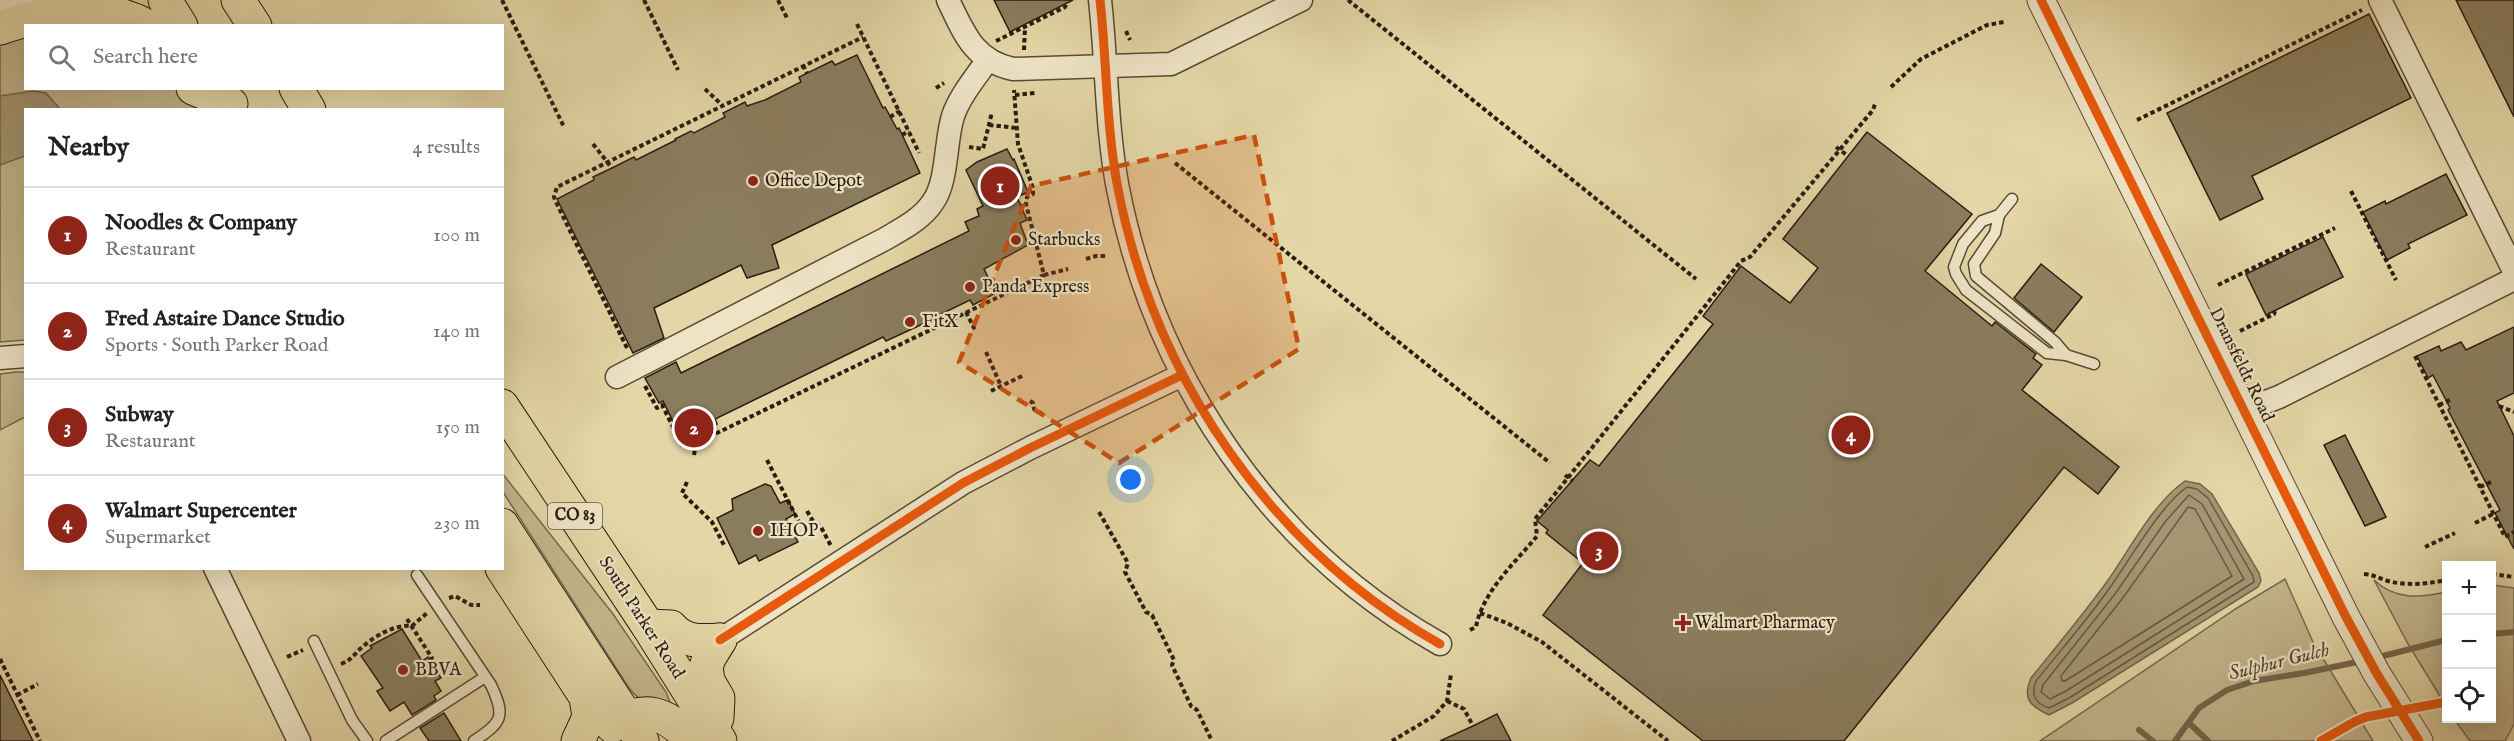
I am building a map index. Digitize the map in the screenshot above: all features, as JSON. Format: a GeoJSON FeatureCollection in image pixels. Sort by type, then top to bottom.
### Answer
{"type":"FeatureCollection","features":[{"type":"Feature","properties":{"kind":"highway"},"geometry":{"type":"LineString","coordinates":[[165,0],[180,24]]}},
{"type":"Feature","properties":{"kind":"highway"},"geometry":{"type":"LineString","coordinates":[[238,0],[254,24]]}},
{"type":"Feature","properties":{"kind":"highway"},"geometry":{"type":"LineString","coordinates":[[268,0],[275,24]]}},
{"type":"Feature","properties":{"kind":"highway"},"geometry":{"type":"LineString","coordinates":[[0,28],[73,4],[93,2],[116,6],[133,14],[145,24]]}},
{"type":"Feature","properties":{"kind":"highway"},"geometry":{"type":"LineString","coordinates":[[199,90],[229,101]]}},
{"type":"Feature","properties":{"kind":"highway","name":"South Parker Road"},"geometry":{"type":"LineString","coordinates":[[504,409],[648,626],[709,739]]}},
{"type":"Feature","properties":{"kind":"highway"},"geometry":{"type":"LineString","coordinates":[[504,528],[634,729]]}},
{"type":"Feature","properties":{"kind":"highway"},"geometry":{"type":"LineString","coordinates":[[503,570],[586,698],[589,717],[578,741]]}},
{"type":"Feature","properties":{"kind":"highway"},"geometry":{"type":"LineString","coordinates":[[648,626],[671,627],[679,636],[699,641],[720,640]]}},
{"type":"Feature","properties":{"kind":"highway"},"geometry":{"type":"LineString","coordinates":[[588,741],[634,729],[649,714],[664,718],[683,731],[709,739],[718,698],[708,681],[706,668],[720,640]]}},
{"type":"Feature","properties":{"kind":"main road"},"geometry":{"type":"LineString","coordinates":[[0,12],[35,0]]}},
{"type":"Feature","properties":{"kind":"street"},"geometry":{"type":"LineString","coordinates":[[948,0],[969,40],[1013,69],[1151,66],[1179,62],[1301,0]]}},
{"type":"Feature","properties":{"kind":"street"},"geometry":{"type":"LineString","coordinates":[[1100,0],[1115,174],[1126,228],[1148,298],[1182,375],[1233,457],[1283,519],[1362,591],[1401,621],[1440,644]]}},
{"type":"Feature","properties":{"kind":"street","name":"Dransfeldt Road"},"geometry":{"type":"LineString","coordinates":[[2041,0],[2373,667],[2419,741]]}},
{"type":"Feature","properties":{"kind":"street"},"geometry":{"type":"LineString","coordinates":[[2374,3],[2514,271]]}},
{"type":"Feature","properties":{"kind":"street"},"geometry":{"type":"LineString","coordinates":[[617,377],[908,225],[934,201],[939,190],[953,117],[959,102],[993,54]]}},
{"type":"Feature","properties":{"kind":"street"},"geometry":{"type":"LineString","coordinates":[[2245,411],[2278,397],[2514,279]]}},
{"type":"Feature","properties":{"kind":"street"},"geometry":{"type":"LineString","coordinates":[[0,358],[24,356]]}},
{"type":"Feature","properties":{"kind":"street"},"geometry":{"type":"LineString","coordinates":[[720,640],[963,483],[1182,375]]}},
{"type":"Feature","properties":{"kind":"street"},"geometry":{"type":"LineString","coordinates":[[216,570],[299,741]]}},
{"type":"Feature","properties":{"kind":"lane"},"geometry":{"type":"LineString","coordinates":[[2012,200],[1999,215],[1995,233],[1974,264],[1976,276],[2055,342],[2066,355]]}},
{"type":"Feature","properties":{"kind":"lane"},"geometry":{"type":"LineString","coordinates":[[1999,215],[1982,221],[1958,252],[1954,267],[1960,284],[2047,353],[2066,355],[2094,364]]}},
{"type":"Feature","properties":{"kind":"lane"},"geometry":{"type":"LineString","coordinates":[[417,575],[485,677],[501,710],[499,718],[488,731],[474,741]]}},
{"type":"Feature","properties":{"kind":"lane"},"geometry":{"type":"LineString","coordinates":[[314,640],[352,720],[367,741]]}},
{"type":"Feature","properties":{"kind":"lane"},"geometry":{"type":"LineString","coordinates":[[386,741],[485,677]]}},
{"type":"Feature","properties":{"kind":"path"},"geometry":{"type":"LineString","coordinates":[[502,0],[564,127]]}},
{"type":"Feature","properties":{"kind":"path"},"geometry":{"type":"LineString","coordinates":[[644,0],[678,70]]}},
{"type":"Feature","properties":{"kind":"path"},"geometry":{"type":"LineString","coordinates":[[778,0],[787,18]]}},
{"type":"Feature","properties":{"kind":"path"},"geometry":{"type":"LineString","coordinates":[[1348,0],[1696,279]]}},
{"type":"Feature","properties":{"kind":"path"},"geometry":{"type":"LineString","coordinates":[[2137,120],[2374,3]]}},
{"type":"Feature","properties":{"kind":"path"},"geometry":{"type":"LineString","coordinates":[[993,54],[992,42],[1065,7],[1066,4]]}},
{"type":"Feature","properties":{"kind":"path"},"geometry":{"type":"LineString","coordinates":[[1891,87],[1921,59],[1986,25],[2004,22]]}},
{"type":"Feature","properties":{"kind":"path"},"geometry":{"type":"LineString","coordinates":[[857,24],[920,153]]}},
{"type":"Feature","properties":{"kind":"path"},"geometry":{"type":"LineString","coordinates":[[1024,52],[1025,27]]}},
{"type":"Feature","properties":{"kind":"path"},"geometry":{"type":"LineString","coordinates":[[632,357],[554,197],[557,187],[863,37]]}},
{"type":"Feature","properties":{"kind":"path"},"geometry":{"type":"LineString","coordinates":[[1125,45],[1130,40],[1134,42]]}},
{"type":"Feature","properties":{"kind":"path"},"geometry":{"type":"LineString","coordinates":[[1013,52],[1032,53]]}},
{"type":"Feature","properties":{"kind":"path"},"geometry":{"type":"LineString","coordinates":[[803,65],[807,73]]}},
{"type":"Feature","properties":{"kind":"path"},"geometry":{"type":"LineString","coordinates":[[1009,85],[1014,84],[1022,159],[1033,188],[1032,194],[1027,197],[1028,212],[1044,275]]}},
{"type":"Feature","properties":{"kind":"path"},"geometry":{"type":"LineString","coordinates":[[705,89],[722,105]]}},
{"type":"Feature","properties":{"kind":"path"},"geometry":{"type":"LineString","coordinates":[[1015,95],[1035,93]]}},
{"type":"Feature","properties":{"kind":"path"},"geometry":{"type":"LineString","coordinates":[[731,101],[734,107]]}},
{"type":"Feature","properties":{"kind":"path"},"geometry":{"type":"LineString","coordinates":[[1470,630],[1476,627],[1480,613],[1498,583],[1537,536],[1535,519],[1567,476],[1741,261],[1750,257],[1838,149],[1873,110],[1875,104]]}},
{"type":"Feature","properties":{"kind":"path"},"geometry":{"type":"LineString","coordinates":[[890,117],[900,111]]}},
{"type":"Feature","properties":{"kind":"path"},"geometry":{"type":"LineString","coordinates":[[947,144],[983,149],[992,112]]}},
{"type":"Feature","properties":{"kind":"path"},"geometry":{"type":"LineString","coordinates":[[989,125],[1017,128]]}},
{"type":"Feature","properties":{"kind":"path"},"geometry":{"type":"LineString","coordinates":[[902,135],[909,131]]}},
{"type":"Feature","properties":{"kind":"path"},"geometry":{"type":"LineString","coordinates":[[593,144],[609,161],[612,168]]}},
{"type":"Feature","properties":{"kind":"path"},"geometry":{"type":"LineString","coordinates":[[1838,149],[1848,156]]}},
{"type":"Feature","properties":{"kind":"path"},"geometry":{"type":"LineString","coordinates":[[1175,163],[1550,463]]}},
{"type":"Feature","properties":{"kind":"path"},"geometry":{"type":"LineString","coordinates":[[2351,191],[2396,280]]}},
{"type":"Feature","properties":{"kind":"path"},"geometry":{"type":"LineString","coordinates":[[2218,285],[2335,228]]}},
{"type":"Feature","properties":{"kind":"path"},"geometry":{"type":"LineString","coordinates":[[1086,259],[1107,256]]}},
{"type":"Feature","properties":{"kind":"path"},"geometry":{"type":"LineString","coordinates":[[641,377],[657,408],[662,405],[682,445],[686,446],[1044,275],[1068,269]]}},
{"type":"Feature","properties":{"kind":"path"},"geometry":{"type":"LineString","coordinates":[[2240,331],[2274,314],[2275,311]]}},
{"type":"Feature","properties":{"kind":"path"},"geometry":{"type":"LineString","coordinates":[[966,312],[976,332]]}},
{"type":"Feature","properties":{"kind":"path"},"geometry":{"type":"LineString","coordinates":[[986,352],[1001,386]]}},
{"type":"Feature","properties":{"kind":"path"},"geometry":{"type":"LineString","coordinates":[[2415,356],[2505,537],[2514,532]]}},
{"type":"Feature","properties":{"kind":"path"},"geometry":{"type":"LineString","coordinates":[[991,391],[1022,376]]}},
{"type":"Feature","properties":{"kind":"path"},"geometry":{"type":"LineString","coordinates":[[2439,405],[2450,400]]}},
{"type":"Feature","properties":{"kind":"path"},"geometry":{"type":"LineString","coordinates":[[1030,401],[1034,409],[1042,414]]}},
{"type":"Feature","properties":{"kind":"path"},"geometry":{"type":"LineString","coordinates":[[2499,405],[2514,412]]}},
{"type":"Feature","properties":{"kind":"path"},"geometry":{"type":"LineString","coordinates":[[694,455],[696,443]]}},
{"type":"Feature","properties":{"kind":"path"},"geometry":{"type":"LineString","coordinates":[[767,460],[801,526],[813,521]]}},
{"type":"Feature","properties":{"kind":"path"},"geometry":{"type":"LineString","coordinates":[[1567,476],[1574,481]]}},
{"type":"Feature","properties":{"kind":"path"},"geometry":{"type":"LineString","coordinates":[[687,482],[682,493],[712,522],[725,548]]}},
{"type":"Feature","properties":{"kind":"path"},"geometry":{"type":"LineString","coordinates":[[2480,487],[2491,482]]}},
{"type":"Feature","properties":{"kind":"path"},"geometry":{"type":"LineString","coordinates":[[807,511],[813,521],[821,526],[831,547]]}},
{"type":"Feature","properties":{"kind":"path"},"geometry":{"type":"LineString","coordinates":[[1099,512],[1128,563],[1125,572],[1146,612],[1152,615],[1174,660],[1172,665],[1212,741]]}},
{"type":"Feature","properties":{"kind":"path"},"geometry":{"type":"LineString","coordinates":[[2475,523],[2493,514]]}},
{"type":"Feature","properties":{"kind":"path"},"geometry":{"type":"LineString","coordinates":[[2425,547],[2455,533]]}},
{"type":"Feature","properties":{"kind":"path"},"geometry":{"type":"LineString","coordinates":[[2364,574],[2413,584],[2442,580]]}},
{"type":"Feature","properties":{"kind":"path"},"geometry":{"type":"LineString","coordinates":[[2496,575],[2514,578]]}},
{"type":"Feature","properties":{"kind":"path"},"geometry":{"type":"LineString","coordinates":[[446,600],[455,596],[471,605],[480,605]]}},
{"type":"Feature","properties":{"kind":"path"},"geometry":{"type":"LineString","coordinates":[[412,627],[430,611]]}},
{"type":"Feature","properties":{"kind":"path"},"geometry":{"type":"LineString","coordinates":[[1480,613],[1507,623],[1542,642],[1668,741]]}},
{"type":"Feature","properties":{"kind":"path"},"geometry":{"type":"LineString","coordinates":[[407,619],[432,658],[430,660]]}},
{"type":"Feature","properties":{"kind":"path"},"geometry":{"type":"LineString","coordinates":[[338,666],[352,660],[360,649],[394,627],[403,625],[412,627]]}},
{"type":"Feature","properties":{"kind":"path"},"geometry":{"type":"LineString","coordinates":[[0,659],[40,741]]}},
{"type":"Feature","properties":{"kind":"path"},"geometry":{"type":"LineString","coordinates":[[1392,741],[1434,716],[1447,700],[1451,674]]}},
{"type":"Feature","properties":{"kind":"path"},"geometry":{"type":"LineString","coordinates":[[17,694],[38,684]]}},
{"type":"Feature","properties":{"kind":"path"},"geometry":{"type":"LineString","coordinates":[[1447,700],[1464,709],[1473,726]]}},
{"type":"Feature","properties":{"kind":"highlighted area"},"geometry":{"type":"Polygon","coordinates":[[[1254,135],[1299,349],[1119,463],[959,362],[1031,186],[1254,135]]]}},
{"type":"Feature","properties":{"kind":"shaded area"},"geometry":{"type":"Polygon","coordinates":[[[24,26],[24,90],[184,90],[196,108],[24,108],[24,340],[0,342],[0,35],[24,26]]]}},
{"type":"Feature","properties":{"kind":"shaded area"},"geometry":{"type":"Polygon","coordinates":[[[24,372],[24,418],[0,430],[0,374],[24,372]]]}},
{"type":"Feature","properties":{"kind":"shaded area"},"geometry":{"type":"Polygon","coordinates":[[[504,476],[613,614],[666,692],[670,702],[669,706],[642,700],[629,688],[504,494],[504,476]]]}},
{"type":"Feature","properties":{"kind":"shaded area"},"geometry":{"type":"Polygon","coordinates":[[[2285,579],[2313,642],[2373,741],[2040,741],[2237,608],[2285,579]]]}},
{"type":"Feature","properties":{"kind":"shaded area"},"geometry":{"type":"Polygon","coordinates":[[[2374,580],[2390,591],[2408,596],[2442,593],[2442,699],[2408,644],[2374,580]]]}},
{"type":"Feature","properties":{"kind":"shaded area"},"geometry":{"type":"Polygon","coordinates":[[[2496,586],[2514,588],[2514,724],[2505,741],[2470,741],[2457,723],[2496,723],[2496,586]]]}},
{"type":"Feature","properties":{"kind":"water"},"geometry":{"type":"Polygon","coordinates":[[[33,91],[46,93],[59,108],[24,108],[24,156],[0,165],[0,96],[33,91]]]}},
{"type":"Feature","properties":{"kind":"water"},"geometry":{"type":"Polygon","coordinates":[[[2185,481],[2200,484],[2212,494],[2259,573],[2261,581],[2258,587],[2072,703],[2049,715],[2037,708],[2028,697],[2027,691],[2031,678],[2097,595],[2162,502],[2185,481]]]}},
{"type":"Feature","properties":{"kind":"building"},"geometry":{"type":"Polygon","coordinates":[[[994,0],[1073,0],[1010,32],[994,0]]]}},
{"type":"Feature","properties":{"kind":"building"},"geometry":{"type":"Polygon","coordinates":[[[2456,0],[2514,0],[2514,117],[2456,0]]]}},
{"type":"Feature","properties":{"kind":"building"},"geometry":{"type":"Polygon","coordinates":[[[2369,14],[2411,98],[2252,176],[2263,199],[2220,220],[2167,113],[2369,14]]]}},
{"type":"Feature","properties":{"kind":"building"},"geometry":{"type":"Polygon","coordinates":[[[857,55],[883,108],[885,107],[897,129],[899,128],[920,173],[772,245],[779,268],[747,278],[741,265],[654,308],[664,338],[633,353],[557,199],[594,180],[593,177],[634,157],[636,160],[691,131],[694,133],[725,117],[723,113],[745,102],[747,106],[765,100],[801,82],[799,77],[832,61],[835,65],[857,55]]]}},
{"type":"Feature","properties":{"kind":"building"},"geometry":{"type":"Polygon","coordinates":[[[1867,132],[1972,214],[1925,271],[1992,326],[1995,322],[2036,354],[2033,358],[2042,365],[2022,390],[2119,467],[2098,494],[2064,467],[1844,741],[1703,741],[1543,615],[1583,563],[1546,533],[1548,530],[1537,521],[1590,460],[1599,466],[1713,324],[1703,316],[1741,266],[1790,303],[1818,268],[1783,239],[1867,132]]]}},
{"type":"Feature","properties":{"kind":"building"},"geometry":{"type":"Polygon","coordinates":[[[1007,149],[1014,159],[1028,192],[1017,197],[1027,220],[1020,223],[1028,245],[984,269],[996,293],[973,305],[970,300],[886,341],[883,337],[715,419],[717,424],[682,440],[663,401],[659,403],[645,378],[676,362],[681,373],[969,231],[965,222],[979,216],[977,209],[983,206],[966,170],[977,162],[1007,149]]]}},
{"type":"Feature","properties":{"kind":"building"},"geometry":{"type":"Polygon","coordinates":[[[2446,174],[2467,215],[2408,244],[2410,248],[2387,260],[2363,212],[2385,201],[2386,204],[2446,174]]]}},
{"type":"Feature","properties":{"kind":"building"},"geometry":{"type":"Polygon","coordinates":[[[2323,237],[2343,277],[2266,315],[2246,274],[2323,237]]]}},
{"type":"Feature","properties":{"kind":"building"},"geometry":{"type":"Polygon","coordinates":[[[2041,264],[2082,297],[2054,332],[2014,298],[2041,264]]]}},
{"type":"Feature","properties":{"kind":"building"},"geometry":{"type":"Polygon","coordinates":[[[2514,327],[2514,393],[2497,401],[2514,436],[2514,549],[2495,513],[2500,510],[2448,410],[2450,408],[2433,375],[2428,378],[2417,356],[2439,346],[2441,351],[2461,342],[2466,350],[2514,327]]]}},
{"type":"Feature","properties":{"kind":"building"},"geometry":{"type":"Polygon","coordinates":[[[2345,435],[2386,517],[2365,526],[2324,445],[2345,435]]]}},
{"type":"Feature","properties":{"kind":"building","name":"IHOP"},"geometry":{"type":"Polygon","coordinates":[[[765,484],[771,486],[780,503],[788,500],[795,514],[786,519],[798,542],[759,561],[756,555],[739,564],[717,518],[733,510],[732,499],[765,484]]]}},
{"type":"Feature","properties":{"kind":"building","name":"BBVA"},"geometry":{"type":"Polygon","coordinates":[[[402,629],[422,661],[428,657],[441,678],[435,681],[441,691],[434,696],[436,700],[412,715],[404,702],[390,711],[377,691],[383,688],[361,656],[372,648],[370,646],[402,629]]]}},
{"type":"Feature","properties":{"kind":"building"},"geometry":{"type":"Polygon","coordinates":[[[0,675],[33,741],[0,741],[0,675]]]}},
{"type":"Feature","properties":{"kind":"building"},"geometry":{"type":"Polygon","coordinates":[[[444,713],[461,741],[429,741],[420,728],[444,713]]]}},
{"type":"Feature","properties":{"kind":"building"},"geometry":{"type":"Polygon","coordinates":[[[1497,714],[1511,741],[1440,741],[1473,726],[1497,714]]]}},
{"type":"Feature","properties":{"kind":"waterway","name":"Sulphur Gulch"},"geometry":{"type":"LineString","coordinates":[[2496,634],[2514,632]]}},
{"type":"Feature","properties":{"kind":"waterway","name":"Sulphur Gulch"},"geometry":{"type":"LineString","coordinates":[[2375,658],[2442,641]]}},
{"type":"Feature","properties":{"kind":"waterway","name":"Sulphur Gulch"},"geometry":{"type":"LineString","coordinates":[[2175,741],[2199,708],[2227,690],[2254,681],[2362,661]]}},
{"type":"Feature","properties":{"kind":"waterway"},"geometry":{"type":"LineString","coordinates":[[2189,723],[2208,741]]}},
{"type":"Feature","properties":{"kind":"waterway"},"geometry":{"type":"LineString","coordinates":[[2139,730],[2153,741]]}},
{"type":"Feature","properties":{"kind":"cycle path"},"geometry":{"type":"LineString","coordinates":[[1100,0],[1111,142],[1118,189],[1136,259],[1160,326],[1192,391],[1230,452],[1274,508],[1324,559],[1379,605],[1440,644]]}},
{"type":"Feature","properties":{"kind":"cycle path"},"geometry":{"type":"LineString","coordinates":[[2041,0],[2346,617],[2377,674],[2419,741]]}},
{"type":"Feature","properties":{"kind":"cycle path"},"geometry":{"type":"LineString","coordinates":[[720,640],[963,483],[1182,375]]}},
{"type":"Feature","properties":{"kind":"cycle path"},"geometry":{"type":"LineString","coordinates":[[2321,741],[2366,717],[2442,703]]}},
{"type":"Feature","properties":{"kind":"place","name":"Office Depot"},"geometry":{"type":"Point","coordinates":[753,181]}},
{"type":"Feature","properties":{"kind":"place","name":"Noodles & Company"},"geometry":{"type":"Point","coordinates":[1000,186]}},
{"type":"Feature","properties":{"kind":"place","name":"Starbucks"},"geometry":{"type":"Point","coordinates":[1016,240]}},
{"type":"Feature","properties":{"kind":"place","name":"Panda Express"},"geometry":{"type":"Point","coordinates":[970,287]}},
{"type":"Feature","properties":{"kind":"place","name":"FitX"},"geometry":{"type":"Point","coordinates":[910,322]}},
{"type":"Feature","properties":{"kind":"place","name":"Fred Astaire Dance Studio"},"geometry":{"type":"Point","coordinates":[694,428]}},
{"type":"Feature","properties":{"kind":"place","name":"Walmart Supercenter"},"geometry":{"type":"Point","coordinates":[1851,435]}},
{"type":"Feature","properties":{"kind":"place","name":"IHOP"},"geometry":{"type":"Point","coordinates":[758,531]}},
{"type":"Feature","properties":{"kind":"place","name":"Subway"},"geometry":{"type":"Point","coordinates":[1599,551]}},
{"type":"Feature","properties":{"kind":"place","name":"Walmart Pharmacy"},"geometry":{"type":"Point","coordinates":[1683,623]}},
{"type":"Feature","properties":{"kind":"place","name":"BBVA"},"geometry":{"type":"Point","coordinates":[403,670]}}]}
